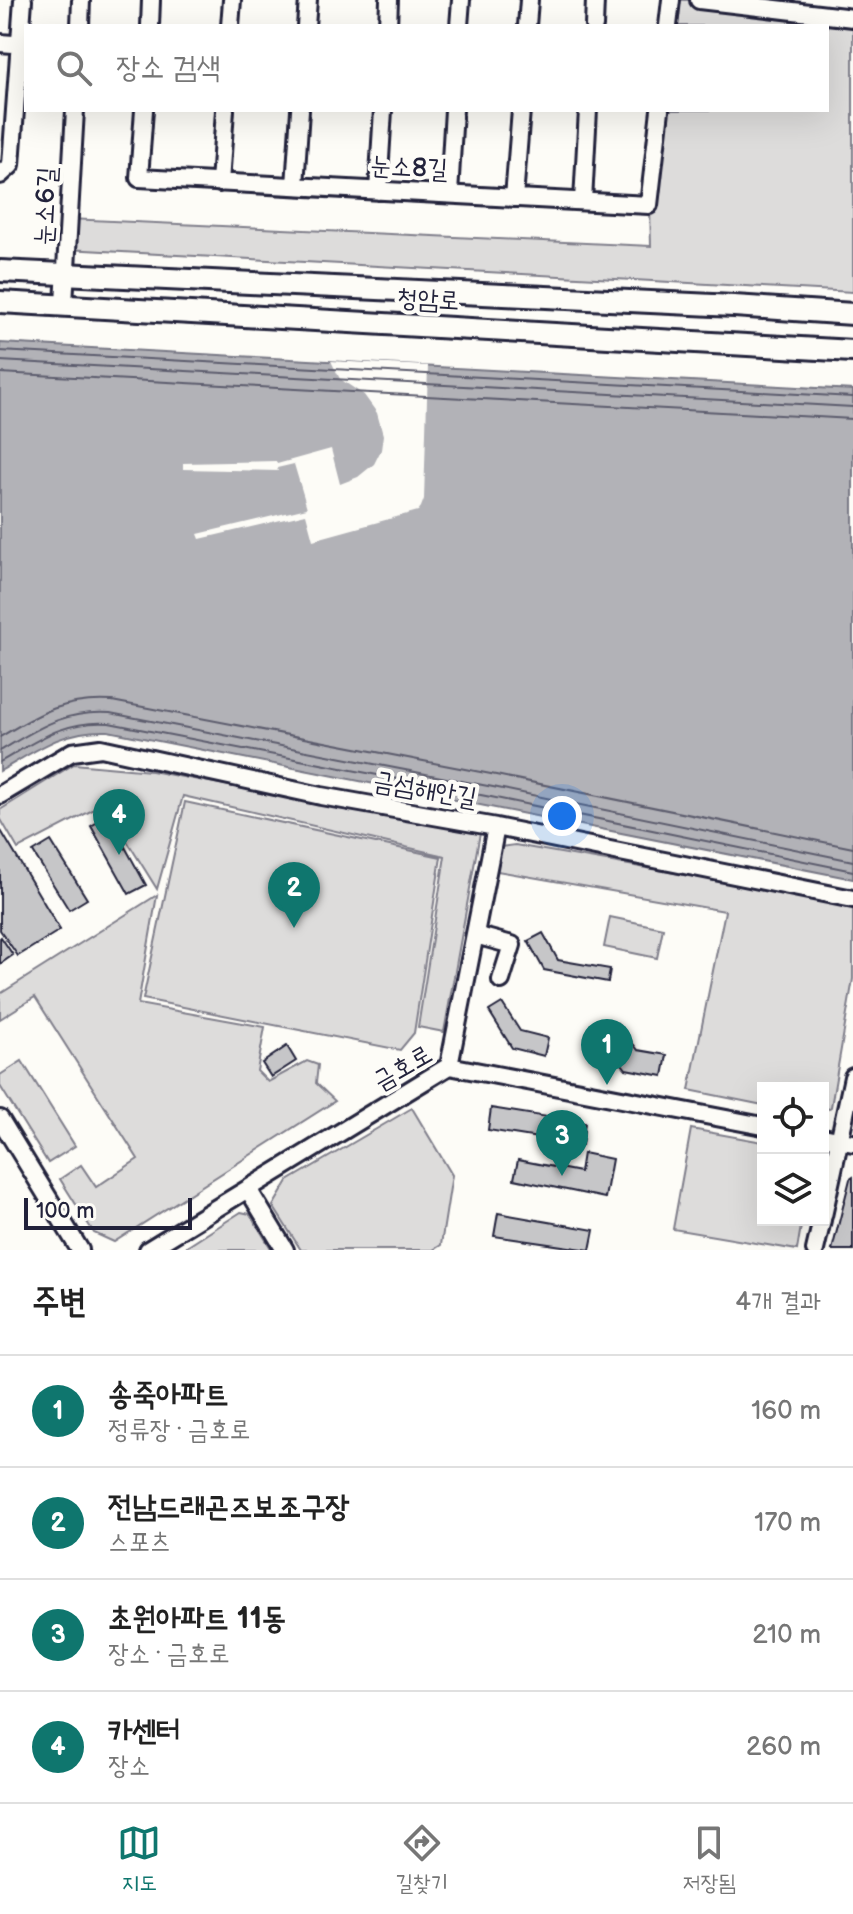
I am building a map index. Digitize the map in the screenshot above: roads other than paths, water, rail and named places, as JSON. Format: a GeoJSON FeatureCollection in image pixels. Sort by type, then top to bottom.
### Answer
{"type":"FeatureCollection","features":[{"type":"Feature","properties":{"kind":"main road","name":"청암로"},"geometry":{"type":"LineString","coordinates":[[0,271],[853,314]]}},
{"type":"Feature","properties":{"kind":"main road","name":"청암로"},"geometry":{"type":"LineString","coordinates":[[0,302],[853,351]]}},
{"type":"Feature","properties":{"kind":"street"},"geometry":{"type":"LineString","coordinates":[[0,175],[11,165],[23,44],[23,0]]}},
{"type":"Feature","properties":{"kind":"street"},"geometry":{"type":"LineString","coordinates":[[80,24],[81,0]]}},
{"type":"Feature","properties":{"kind":"street"},"geometry":{"type":"LineString","coordinates":[[150,24],[151,0]]}},
{"type":"Feature","properties":{"kind":"street"},"geometry":{"type":"LineString","coordinates":[[230,24],[232,0]]}},
{"type":"Feature","properties":{"kind":"street"},"geometry":{"type":"LineString","coordinates":[[306,24],[308,0]]}},
{"type":"Feature","properties":{"kind":"street"},"geometry":{"type":"LineString","coordinates":[[388,24],[389,0]]}},
{"type":"Feature","properties":{"kind":"street"},"geometry":{"type":"LineString","coordinates":[[459,24],[461,0]]}},
{"type":"Feature","properties":{"kind":"street"},"geometry":{"type":"LineString","coordinates":[[527,24],[529,0]]}},
{"type":"Feature","properties":{"kind":"street"},"geometry":{"type":"LineString","coordinates":[[594,24],[595,0]]}},
{"type":"Feature","properties":{"kind":"street"},"geometry":{"type":"LineString","coordinates":[[668,24],[671,0]]}},
{"type":"Feature","properties":{"kind":"street"},"geometry":{"type":"LineString","coordinates":[[699,0],[853,18]]}},
{"type":"Feature","properties":{"kind":"street"},"geometry":{"type":"LineString","coordinates":[[0,43],[23,44]]}},
{"type":"Feature","properties":{"kind":"street","name":"눈소6길"},"geometry":{"type":"LineString","coordinates":[[64,304],[75,112]]}},
{"type":"Feature","properties":{"kind":"street","name":"눈소8길"},"geometry":{"type":"LineString","coordinates":[[144,112],[139,178],[649,205],[660,112]]}},
{"type":"Feature","properties":{"kind":"street"},"geometry":{"type":"LineString","coordinates":[[220,183],[225,112]]}},
{"type":"Feature","properties":{"kind":"street"},"geometry":{"type":"LineString","coordinates":[[295,186],[300,112]]}},
{"type":"Feature","properties":{"kind":"street"},"geometry":{"type":"LineString","coordinates":[[378,191],[383,112]]}},
{"type":"Feature","properties":{"kind":"street"},"geometry":{"type":"LineString","coordinates":[[449,194],[454,112]]}},
{"type":"Feature","properties":{"kind":"street"},"geometry":{"type":"LineString","coordinates":[[514,198],[521,112]]}},
{"type":"Feature","properties":{"kind":"street"},"geometry":{"type":"LineString","coordinates":[[583,201],[588,112]]}},
{"type":"Feature","properties":{"kind":"street","name":"금섬해안길"},"geometry":{"type":"LineString","coordinates":[[0,795],[72,752],[101,748],[321,796],[496,827],[853,899]]}},
{"type":"Feature","properties":{"kind":"street"},"geometry":{"type":"LineString","coordinates":[[449,1066],[496,827]]}},
{"type":"Feature","properties":{"kind":"street"},"geometry":{"type":"LineString","coordinates":[[475,935],[512,945],[501,980]]}},
{"type":"Feature","properties":{"kind":"street","name":"금호로"},"geometry":{"type":"LineString","coordinates":[[148,1250],[449,1066],[757,1125]]}},
{"type":"Feature","properties":{"kind":"street"},"geometry":{"type":"LineString","coordinates":[[829,1196],[847,1141],[853,1077]]}},
{"type":"Feature","properties":{"kind":"street"},"geometry":{"type":"LineString","coordinates":[[0,1119],[80,1250]]}},
{"type":"Feature","properties":{"kind":"street"},"geometry":{"type":"LineString","coordinates":[[248,1189],[285,1250]]}},
{"type":"Feature","properties":{"kind":"street"},"geometry":{"type":"LineString","coordinates":[[815,1250],[820,1226]]}},
{"type":"Feature","properties":{"kind":"water"},"geometry":{"type":"Polygon","coordinates":[[[0,343],[853,390],[853,879],[108,731],[64,737],[0,771],[0,343]]]}},
{"type":"Feature","properties":{"kind":"place","name":"카센터"},"geometry":{"type":"Point","coordinates":[119,855]}},
{"type":"Feature","properties":{"kind":"place","name":"전남드래곤즈보조구장"},"geometry":{"type":"Point","coordinates":[294,928]}},
{"type":"Feature","properties":{"kind":"place","name":"송죽아파트"},"geometry":{"type":"Point","coordinates":[607,1085]}},
{"type":"Feature","properties":{"kind":"place","name":"초원아파트 11동"},"geometry":{"type":"Point","coordinates":[562,1176]}}]}
